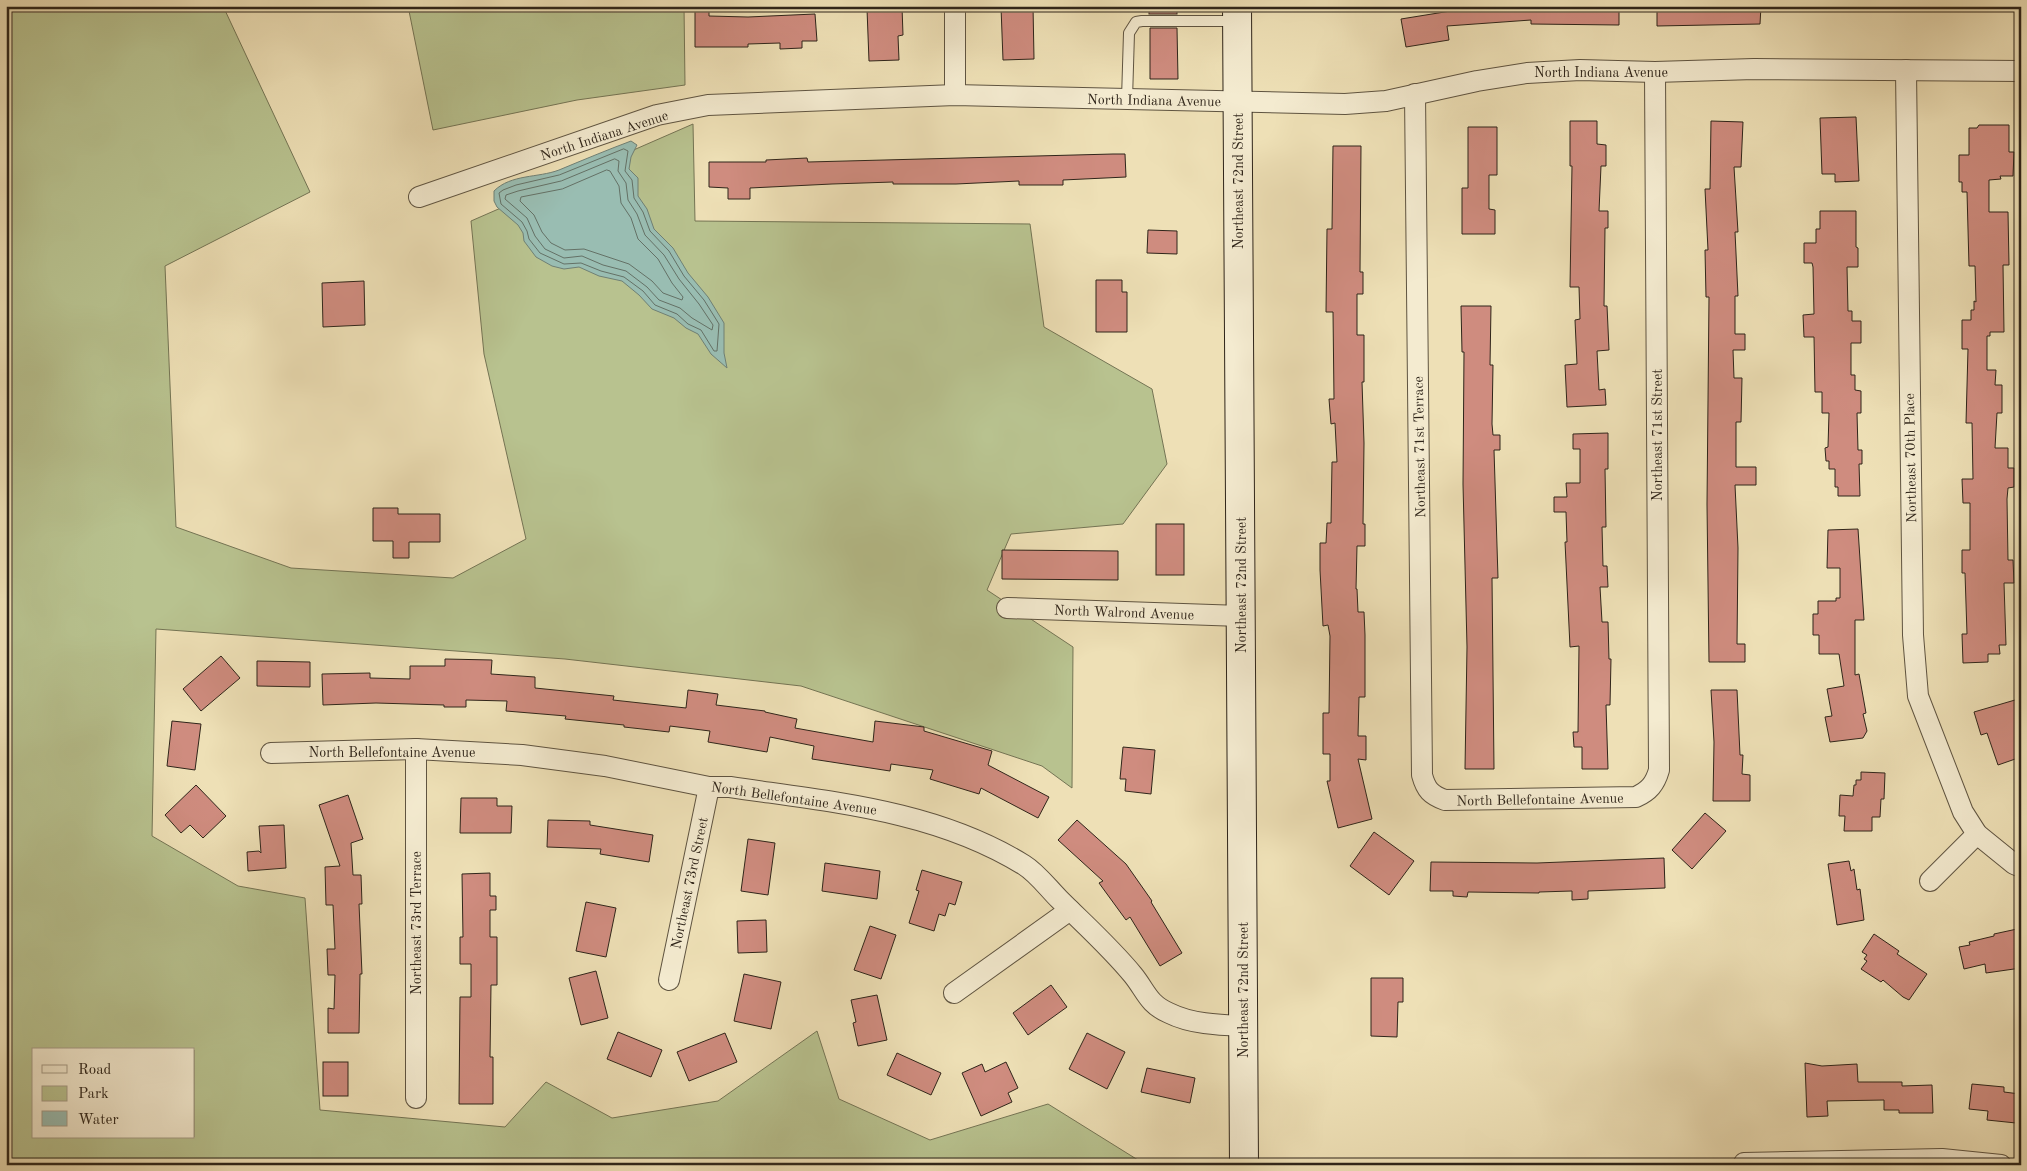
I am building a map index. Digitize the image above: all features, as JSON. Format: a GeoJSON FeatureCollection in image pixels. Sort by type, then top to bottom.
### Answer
{"type":"FeatureCollection","features":[{"type":"Feature","properties":{"kind":"main road","name":"Northeast 72nd Street"},"geometry":{"type":"LineString","coordinates":[[1237,14],[1244,1165]]}},
{"type":"Feature","properties":{"kind":"street"},"geometry":{"type":"LineString","coordinates":[[955,6],[955,95]]}},
{"type":"Feature","properties":{"kind":"street","name":"North Indiana Avenue"},"geometry":{"type":"LineString","coordinates":[[419,197],[656,116],[708,105],[955,95],[1345,104],[1386,101],[1527,72],[1580,70],[1655,72],[1754,69],[2021,71]]}},
{"type":"Feature","properties":{"kind":"street","name":"Northeast 70th Place"},"geometry":{"type":"LineString","coordinates":[[1906,70],[1913,634],[1918,696],[1963,812],[1977,834]]}},
{"type":"Feature","properties":{"kind":"street","name":"Northeast 71st Street"},"geometry":{"type":"LineString","coordinates":[[1646,792],[1655,782],[1659,770],[1655,72]]}},
{"type":"Feature","properties":{"kind":"street","name":"Northeast 71st Terrace"},"geometry":{"type":"LineString","coordinates":[[1415,94],[1422,775],[1425,787],[1433,796]]}},
{"type":"Feature","properties":{"kind":"street","name":"North Walrond Avenue"},"geometry":{"type":"LineString","coordinates":[[1007,608],[1241,616]]}},
{"type":"Feature","properties":{"kind":"street","name":"North Bellefontaine Avenue"},"geometry":{"type":"LineString","coordinates":[[271,753],[416,749],[522,755],[605,766],[709,787],[730,787],[883,810],[948,828],[989,844],[1027,866],[1129,971],[1148,998],[1157,1006],[1168,1013],[1195,1022],[1243,1026]]}},
{"type":"Feature","properties":{"kind":"street","name":"Northeast 73rd Terrace"},"geometry":{"type":"LineString","coordinates":[[416,749],[416,1098]]}},
{"type":"Feature","properties":{"kind":"street","name":"Northeast 73rd Street"},"geometry":{"type":"LineString","coordinates":[[669,980],[709,787]]}},
{"type":"Feature","properties":{"kind":"street","name":"North Bellefontaine Avenue"},"geometry":{"type":"LineString","coordinates":[[1433,796],[1446,800],[1617,798],[1636,797],[1646,792]]}},
{"type":"Feature","properties":{"kind":"street"},"geometry":{"type":"LineString","coordinates":[[1930,881],[1977,834],[2014,864],[2021,867]]}},
{"type":"Feature","properties":{"kind":"street"},"geometry":{"type":"LineString","coordinates":[[954,994],[1070,910]]}},
{"type":"Feature","properties":{"kind":"street"},"geometry":{"type":"LineString","coordinates":[[1744,1162],[1942,1159],[2001,1165]]}},
{"type":"Feature","properties":{"kind":"lane"},"geometry":{"type":"LineString","coordinates":[[1127,99],[1129,33],[1136,22],[1237,14]]}},
{"type":"Feature","properties":{"kind":"green space"},"geometry":{"type":"Polygon","coordinates":[[[6,6],[223,6],[310,192],[165,266],[176,527],[291,568],[453,578],[526,539],[484,354],[471,221],[693,124],[695,221],[1030,224],[1044,327],[1152,389],[1167,464],[1123,524],[1011,534],[987,590],[1073,647],[1072,788],[1042,766],[801,686],[565,659],[156,629],[152,836],[238,886],[305,898],[320,1110],[505,1127],[546,1082],[612,1118],[718,1101],[817,1031],[839,1099],[930,1140],[1048,1104],[1146,1165],[6,1165],[6,6]]]}},
{"type":"Feature","properties":{"kind":"green space"},"geometry":{"type":"Polygon","coordinates":[[[408,6],[684,6],[685,85],[577,100],[433,130],[408,6]]]}},
{"type":"Feature","properties":{"kind":"water"},"geometry":{"type":"Polygon","coordinates":[[[631,141],[637,145],[631,157],[629,169],[638,178],[638,196],[647,209],[654,229],[673,248],[688,273],[708,297],[724,323],[724,353],[727,368],[711,354],[698,334],[686,328],[674,318],[652,309],[622,281],[599,276],[579,267],[564,269],[552,266],[536,257],[524,241],[523,233],[518,225],[497,207],[494,201],[494,191],[508,182],[551,173],[631,141]]]}},
{"type":"Feature","properties":{"kind":"building"},"geometry":{"type":"Polygon","coordinates":[[[1033,6],[1034,59],[1003,60],[1001,7],[1033,6]]]}},
{"type":"Feature","properties":{"kind":"building"},"geometry":{"type":"Polygon","coordinates":[[[1149,6],[1177,6],[1177,14],[1149,14],[1149,6]]]}},
{"type":"Feature","properties":{"kind":"building"},"geometry":{"type":"Polygon","coordinates":[[[1462,6],[1619,6],[1619,25],[1531,24],[1531,20],[1447,26],[1449,40],[1406,47],[1401,19],[1463,9],[1462,6]]]}},
{"type":"Feature","properties":{"kind":"building"},"geometry":{"type":"Polygon","coordinates":[[[1657,6],[1761,6],[1760,24],[1657,26],[1657,6]]]}},
{"type":"Feature","properties":{"kind":"building"},"geometry":{"type":"Polygon","coordinates":[[[695,7],[709,7],[709,16],[748,17],[815,14],[817,41],[802,41],[802,48],[780,49],[780,43],[748,44],[748,47],[695,47],[695,7]]]}},
{"type":"Feature","properties":{"kind":"building"},"geometry":{"type":"Polygon","coordinates":[[[902,7],[903,35],[898,36],[899,60],[869,61],[867,9],[902,7]]]}},
{"type":"Feature","properties":{"kind":"building"},"geometry":{"type":"Polygon","coordinates":[[[1150,28],[1177,28],[1178,79],[1150,79],[1150,28]]]}},
{"type":"Feature","properties":{"kind":"building"},"geometry":{"type":"Polygon","coordinates":[[[1856,117],[1859,181],[1835,182],[1835,174],[1822,174],[1820,118],[1856,117]]]}},
{"type":"Feature","properties":{"kind":"building"},"geometry":{"type":"Polygon","coordinates":[[[1570,121],[1597,121],[1597,144],[1606,145],[1606,166],[1601,166],[1599,211],[1608,211],[1608,228],[1605,228],[1604,306],[1607,306],[1609,350],[1597,351],[1599,390],[1605,389],[1606,405],[1567,407],[1565,365],[1577,364],[1575,320],[1580,319],[1579,287],[1570,287],[1572,166],[1570,166],[1570,121]]]}},
{"type":"Feature","properties":{"kind":"building"},"geometry":{"type":"Polygon","coordinates":[[[1711,121],[1743,122],[1741,167],[1734,167],[1738,232],[1735,232],[1738,296],[1735,296],[1735,334],[1745,334],[1745,350],[1733,350],[1734,378],[1742,378],[1741,422],[1736,422],[1736,467],[1756,467],[1756,485],[1735,485],[1738,548],[1737,644],[1745,644],[1745,662],[1709,662],[1707,504],[1709,297],[1706,297],[1705,250],[1708,250],[1705,189],[1710,189],[1711,121]]]}},
{"type":"Feature","properties":{"kind":"building"},"geometry":{"type":"Polygon","coordinates":[[[1979,125],[2009,125],[2009,152],[2014,152],[2013,176],[2000,176],[2001,179],[1989,180],[1989,212],[2008,212],[2009,265],[2003,265],[2004,332],[1990,332],[1990,336],[1987,336],[1987,370],[1996,370],[1995,385],[2002,385],[2002,413],[1997,413],[1995,448],[2008,448],[2008,468],[2014,468],[2014,487],[2008,488],[2007,499],[2008,560],[2013,560],[2014,583],[2004,583],[2006,645],[1999,645],[2000,654],[1988,654],[1988,662],[1963,663],[1962,634],[1967,634],[1965,573],[1962,573],[1962,550],[1970,550],[1970,503],[1963,503],[1962,479],[1973,479],[1972,423],[1966,423],[1968,349],[1962,349],[1962,320],[1971,320],[1971,310],[1974,310],[1974,301],[1976,302],[1975,266],[1969,266],[1967,192],[1962,192],[1962,182],[1959,182],[1959,155],[1969,155],[1969,128],[1977,128],[1979,125]]]}},
{"type":"Feature","properties":{"kind":"building"},"geometry":{"type":"Polygon","coordinates":[[[1468,127],[1497,127],[1497,175],[1489,175],[1489,209],[1495,210],[1495,234],[1462,234],[1462,188],[1468,188],[1468,127]]]}},
{"type":"Feature","properties":{"kind":"building"},"geometry":{"type":"Polygon","coordinates":[[[1333,146],[1361,146],[1360,272],[1363,272],[1363,294],[1357,294],[1357,335],[1364,335],[1364,382],[1362,382],[1364,443],[1363,524],[1365,524],[1365,546],[1357,546],[1356,589],[1358,612],[1364,612],[1365,697],[1359,697],[1358,736],[1366,736],[1366,760],[1358,759],[1372,819],[1338,828],[1327,781],[1330,781],[1330,754],[1323,754],[1323,713],[1329,713],[1330,636],[1328,625],[1323,626],[1320,570],[1320,543],[1326,543],[1327,523],[1331,523],[1332,462],[1337,462],[1335,423],[1331,424],[1329,399],[1334,399],[1333,312],[1326,312],[1327,229],[1332,229],[1333,146]]]}},
{"type":"Feature","properties":{"kind":"building"},"geometry":{"type":"Polygon","coordinates":[[[1125,154],[1126,177],[1063,180],[1063,185],[1019,185],[1019,181],[956,184],[893,184],[893,182],[832,184],[750,188],[750,199],[728,199],[728,188],[709,187],[709,162],[766,162],[766,160],[807,158],[808,162],[1125,154]]]}},
{"type":"Feature","properties":{"kind":"building"},"geometry":{"type":"Polygon","coordinates":[[[1820,211],[1856,211],[1858,267],[1847,267],[1848,311],[1852,311],[1852,321],[1861,321],[1861,343],[1851,343],[1851,375],[1855,375],[1855,390],[1861,391],[1861,413],[1857,413],[1858,450],[1862,450],[1862,464],[1859,464],[1860,496],[1838,496],[1838,487],[1835,487],[1835,469],[1829,469],[1829,461],[1826,461],[1825,448],[1828,447],[1829,413],[1822,413],[1822,392],[1815,392],[1814,337],[1804,337],[1803,315],[1814,314],[1813,267],[1812,263],[1804,263],[1804,243],[1816,243],[1816,229],[1820,229],[1820,211]]]}},
{"type":"Feature","properties":{"kind":"building"},"geometry":{"type":"Polygon","coordinates":[[[1148,230],[1177,231],[1177,254],[1147,253],[1148,230]]]}},
{"type":"Feature","properties":{"kind":"building"},"geometry":{"type":"Polygon","coordinates":[[[1096,280],[1122,280],[1122,292],[1127,292],[1127,332],[1096,332],[1096,280]]]}},
{"type":"Feature","properties":{"kind":"building"},"geometry":{"type":"Polygon","coordinates":[[[364,281],[365,325],[323,327],[322,283],[364,281]]]}},
{"type":"Feature","properties":{"kind":"building"},"geometry":{"type":"Polygon","coordinates":[[[1461,306],[1491,306],[1492,424],[1493,435],[1500,435],[1500,450],[1494,450],[1498,578],[1492,578],[1494,769],[1465,769],[1467,647],[1463,484],[1464,352],[1462,352],[1461,306]]]}},
{"type":"Feature","properties":{"kind":"building"},"geometry":{"type":"Polygon","coordinates":[[[1608,433],[1608,469],[1605,469],[1606,527],[1602,527],[1603,566],[1607,566],[1608,587],[1600,587],[1602,622],[1608,622],[1609,659],[1611,659],[1610,705],[1606,705],[1608,769],[1582,769],[1582,747],[1574,747],[1573,732],[1578,732],[1579,646],[1570,647],[1565,542],[1567,542],[1566,512],[1554,512],[1554,497],[1567,497],[1566,483],[1580,483],[1580,449],[1573,449],[1573,434],[1608,433]]]}},
{"type":"Feature","properties":{"kind":"building"},"geometry":{"type":"Polygon","coordinates":[[[373,508],[398,508],[398,514],[440,514],[440,542],[409,542],[409,558],[393,558],[393,541],[373,541],[373,508]]]}},
{"type":"Feature","properties":{"kind":"building"},"geometry":{"type":"Polygon","coordinates":[[[1156,524],[1184,524],[1184,575],[1156,575],[1156,524]]]}},
{"type":"Feature","properties":{"kind":"building"},"geometry":{"type":"Polygon","coordinates":[[[1858,529],[1864,620],[1855,620],[1855,675],[1859,674],[1866,713],[1863,714],[1867,731],[1863,738],[1830,742],[1825,717],[1832,716],[1827,689],[1844,686],[1839,654],[1819,654],[1819,635],[1813,635],[1813,614],[1818,614],[1818,601],[1836,601],[1836,598],[1840,598],[1840,568],[1827,568],[1828,530],[1858,529]]]}},
{"type":"Feature","properties":{"kind":"building"},"geometry":{"type":"Polygon","coordinates":[[[1002,550],[1118,551],[1118,580],[1002,579],[1002,550]]]}},
{"type":"Feature","properties":{"kind":"building"},"geometry":{"type":"Polygon","coordinates":[[[221,656],[240,678],[201,711],[183,689],[221,656]]]}},
{"type":"Feature","properties":{"kind":"building"},"geometry":{"type":"Polygon","coordinates":[[[445,659],[492,660],[491,674],[535,677],[535,688],[614,696],[613,700],[686,708],[688,690],[718,694],[716,705],[765,711],[797,719],[795,728],[873,742],[875,721],[924,727],[924,731],[992,751],[988,765],[1049,797],[1038,818],[981,788],[979,794],[930,779],[933,770],[891,764],[890,771],[812,759],[814,746],[770,737],[767,752],[708,742],[710,731],[670,726],[669,732],[565,719],[566,716],[506,711],[507,701],[466,700],[466,707],[376,703],[323,705],[322,674],[370,673],[370,678],[410,679],[410,666],[445,666],[445,659]]]}},
{"type":"Feature","properties":{"kind":"building"},"geometry":{"type":"Polygon","coordinates":[[[257,661],[310,662],[310,687],[257,686],[257,661]]]}},
{"type":"Feature","properties":{"kind":"building"},"geometry":{"type":"Polygon","coordinates":[[[1711,690],[1737,690],[1740,755],[1743,755],[1742,774],[1750,775],[1750,801],[1713,801],[1714,742],[1711,690]]]}},
{"type":"Feature","properties":{"kind":"building"},"geometry":{"type":"Polygon","coordinates":[[[2015,700],[2021,717],[2021,757],[1998,765],[1987,733],[1981,735],[1974,712],[2015,700]]]}},
{"type":"Feature","properties":{"kind":"building"},"geometry":{"type":"Polygon","coordinates":[[[172,721],[201,724],[195,770],[167,766],[172,721]]]}},
{"type":"Feature","properties":{"kind":"building"},"geometry":{"type":"Polygon","coordinates":[[[1123,747],[1155,750],[1151,794],[1125,791],[1126,779],[1120,779],[1123,747]]]}},
{"type":"Feature","properties":{"kind":"building"},"geometry":{"type":"Polygon","coordinates":[[[1861,772],[1885,773],[1884,799],[1881,799],[1880,817],[1872,817],[1872,831],[1844,831],[1845,816],[1839,816],[1840,795],[1853,796],[1856,780],[1861,780],[1861,772]]]}},
{"type":"Feature","properties":{"kind":"building"},"geometry":{"type":"Polygon","coordinates":[[[196,785],[226,816],[203,838],[190,825],[181,833],[165,815],[196,785]]]}},
{"type":"Feature","properties":{"kind":"building"},"geometry":{"type":"Polygon","coordinates":[[[348,795],[363,839],[351,843],[353,875],[361,875],[362,904],[359,904],[362,974],[360,974],[359,1033],[328,1033],[328,1008],[334,1009],[335,975],[328,975],[327,949],[335,949],[333,905],[326,905],[325,867],[340,866],[319,805],[348,795]]]}},
{"type":"Feature","properties":{"kind":"building"},"geometry":{"type":"Polygon","coordinates":[[[461,798],[497,798],[497,806],[512,806],[511,833],[460,833],[461,798]]]}},
{"type":"Feature","properties":{"kind":"building"},"geometry":{"type":"Polygon","coordinates":[[[1705,813],[1726,831],[1692,869],[1672,850],[1705,813]]]}},
{"type":"Feature","properties":{"kind":"building"},"geometry":{"type":"Polygon","coordinates":[[[548,820],[590,821],[590,825],[653,835],[649,862],[600,854],[601,849],[547,847],[548,820]]]}},
{"type":"Feature","properties":{"kind":"building"},"geometry":{"type":"Polygon","coordinates":[[[1077,820],[1126,864],[1152,901],[1182,953],[1160,966],[1130,917],[1126,920],[1099,883],[1103,881],[1058,840],[1077,820]]]}},
{"type":"Feature","properties":{"kind":"building"},"geometry":{"type":"Polygon","coordinates":[[[284,825],[286,868],[248,871],[247,852],[259,851],[261,853],[259,826],[284,825]]]}},
{"type":"Feature","properties":{"kind":"building"},"geometry":{"type":"Polygon","coordinates":[[[1374,832],[1414,861],[1389,895],[1350,866],[1374,832]]]}},
{"type":"Feature","properties":{"kind":"building"},"geometry":{"type":"Polygon","coordinates":[[[748,839],[775,843],[768,895],[741,891],[748,839]]]}},
{"type":"Feature","properties":{"kind":"building"},"geometry":{"type":"Polygon","coordinates":[[[1664,858],[1665,888],[1588,891],[1588,899],[1572,900],[1572,891],[1539,893],[1468,892],[1467,897],[1453,896],[1453,891],[1430,891],[1431,862],[1537,863],[1664,858]]]}},
{"type":"Feature","properties":{"kind":"building"},"geometry":{"type":"Polygon","coordinates":[[[1849,861],[1851,871],[1854,869],[1857,890],[1860,889],[1864,920],[1837,925],[1828,864],[1849,861]]]}},
{"type":"Feature","properties":{"kind":"building"},"geometry":{"type":"Polygon","coordinates":[[[825,863],[880,871],[877,899],[822,891],[825,863]]]}},
{"type":"Feature","properties":{"kind":"building"},"geometry":{"type":"Polygon","coordinates":[[[922,870],[962,882],[955,905],[949,903],[945,916],[939,914],[934,931],[909,923],[919,891],[916,890],[922,870]]]}},
{"type":"Feature","properties":{"kind":"building"},"geometry":{"type":"Polygon","coordinates":[[[490,873],[490,896],[496,896],[496,910],[490,910],[490,937],[497,937],[497,985],[491,985],[490,1057],[493,1057],[493,1104],[459,1104],[460,997],[471,997],[471,964],[460,964],[460,937],[463,937],[462,874],[490,873]]]}},
{"type":"Feature","properties":{"kind":"building"},"geometry":{"type":"Polygon","coordinates":[[[586,902],[616,908],[606,957],[576,951],[586,902]]]}},
{"type":"Feature","properties":{"kind":"building"},"geometry":{"type":"Polygon","coordinates":[[[766,920],[767,952],[738,953],[737,921],[766,920]]]}},
{"type":"Feature","properties":{"kind":"building"},"geometry":{"type":"Polygon","coordinates":[[[870,926],[896,935],[881,979],[854,970],[870,926]]]}},
{"type":"Feature","properties":{"kind":"building"},"geometry":{"type":"Polygon","coordinates":[[[2017,929],[2021,948],[2021,968],[1986,973],[1985,964],[1964,969],[1959,947],[1970,945],[1969,942],[1994,936],[1994,934],[2017,929]]]}},
{"type":"Feature","properties":{"kind":"building"},"geometry":{"type":"Polygon","coordinates":[[[1874,934],[1899,951],[1897,954],[1927,974],[1909,1000],[1883,980],[1881,982],[1861,969],[1867,961],[1864,959],[1867,955],[1862,952],[1874,934]]]}},
{"type":"Feature","properties":{"kind":"building"},"geometry":{"type":"Polygon","coordinates":[[[596,971],[608,1018],[581,1025],[569,978],[596,971]]]}},
{"type":"Feature","properties":{"kind":"building"},"geometry":{"type":"Polygon","coordinates":[[[744,974],[781,982],[771,1029],[734,1021],[744,974]]]}},
{"type":"Feature","properties":{"kind":"building"},"geometry":{"type":"Polygon","coordinates":[[[1371,978],[1403,978],[1403,1002],[1398,1002],[1397,1037],[1371,1036],[1371,978]]]}},
{"type":"Feature","properties":{"kind":"building"},"geometry":{"type":"Polygon","coordinates":[[[1051,985],[1067,1007],[1028,1035],[1013,1013],[1051,985]]]}},
{"type":"Feature","properties":{"kind":"building"},"geometry":{"type":"Polygon","coordinates":[[[877,995],[887,1040],[858,1046],[853,1023],[856,1022],[851,1000],[877,995]]]}},
{"type":"Feature","properties":{"kind":"building"},"geometry":{"type":"Polygon","coordinates":[[[618,1032],[662,1050],[651,1077],[607,1059],[618,1032]]]}},
{"type":"Feature","properties":{"kind":"building"},"geometry":{"type":"Polygon","coordinates":[[[725,1033],[737,1062],[689,1081],[677,1052],[725,1033]]]}},
{"type":"Feature","properties":{"kind":"building"},"geometry":{"type":"Polygon","coordinates":[[[1087,1033],[1125,1052],[1107,1089],[1069,1069],[1087,1033]]]}},
{"type":"Feature","properties":{"kind":"building"},"geometry":{"type":"Polygon","coordinates":[[[897,1053],[941,1073],[931,1095],[887,1075],[897,1053]]]}},
{"type":"Feature","properties":{"kind":"building"},"geometry":{"type":"Polygon","coordinates":[[[323,1062],[348,1062],[348,1096],[323,1096],[323,1062]]]}},
{"type":"Feature","properties":{"kind":"building"},"geometry":{"type":"Polygon","coordinates":[[[1006,1062],[1018,1088],[1008,1093],[1012,1102],[981,1116],[962,1073],[982,1064],[985,1072],[1006,1062]]]}},
{"type":"Feature","properties":{"kind":"building"},"geometry":{"type":"Polygon","coordinates":[[[1805,1063],[1822,1066],[1857,1064],[1858,1082],[1902,1082],[1902,1086],[1932,1085],[1933,1113],[1899,1113],[1899,1110],[1884,1110],[1884,1100],[1827,1101],[1828,1116],[1807,1117],[1805,1063]]]}},
{"type":"Feature","properties":{"kind":"building"},"geometry":{"type":"Polygon","coordinates":[[[1147,1068],[1195,1078],[1190,1103],[1141,1092],[1147,1068]]]}},
{"type":"Feature","properties":{"kind":"building"},"geometry":{"type":"Polygon","coordinates":[[[1972,1084],[2004,1087],[2004,1092],[2020,1094],[2016,1123],[1987,1120],[1988,1111],[1969,1109],[1972,1084]]]}}]}
